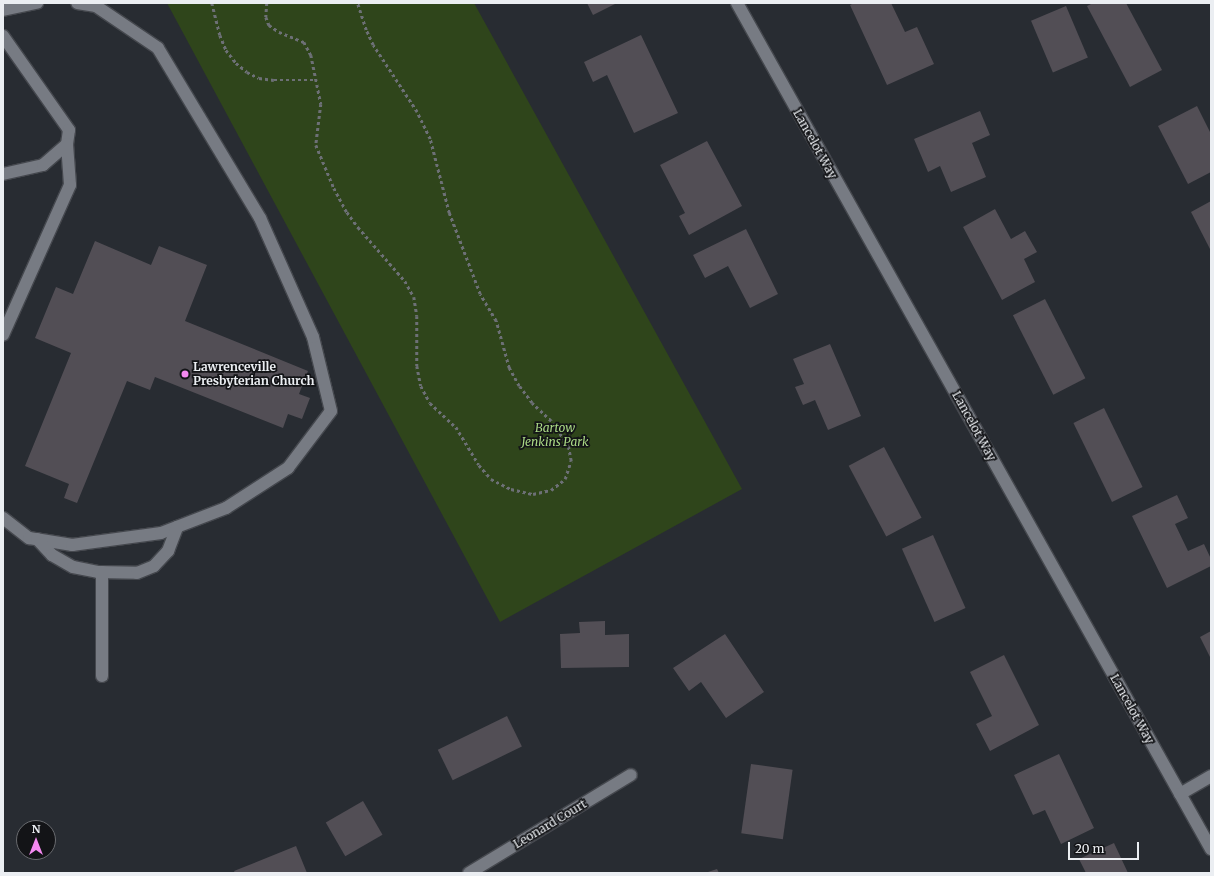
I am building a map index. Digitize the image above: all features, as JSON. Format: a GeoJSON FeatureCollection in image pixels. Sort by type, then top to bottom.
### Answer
{"type":"FeatureCollection","features":[{"type":"Feature","properties":{"kind":"street"},"geometry":{"type":"LineString","coordinates":[[3,10],[37,3]]}},
{"type":"Feature","properties":{"kind":"street"},"geometry":{"type":"LineString","coordinates":[[3,518],[29,538],[72,545],[161,533],[226,508],[288,468],[331,411],[313,337],[260,218],[158,48],[96,6],[77,3]]}},
{"type":"Feature","properties":{"kind":"street","name":"Lancelot Way"},"geometry":{"type":"LineString","coordinates":[[737,3],[1211,849]]}},
{"type":"Feature","properties":{"kind":"street"},"geometry":{"type":"LineString","coordinates":[[3,36],[68,130],[67,144],[70,185],[3,336]]}},
{"type":"Feature","properties":{"kind":"street"},"geometry":{"type":"LineString","coordinates":[[3,174],[43,166],[67,144]]}},
{"type":"Feature","properties":{"kind":"street"},"geometry":{"type":"LineString","coordinates":[[37,539],[52,555],[74,567],[102,572],[137,573],[154,566],[168,551],[177,526]]}},
{"type":"Feature","properties":{"kind":"street"},"geometry":{"type":"LineString","coordinates":[[102,572],[102,676]]}},
{"type":"Feature","properties":{"kind":"street","name":"Leonard Court"},"geometry":{"type":"LineString","coordinates":[[469,873],[631,775]]}},
{"type":"Feature","properties":{"kind":"street"},"geometry":{"type":"LineString","coordinates":[[1180,794],[1211,776]]}},
{"type":"Feature","properties":{"kind":"path"},"geometry":{"type":"LineString","coordinates":[[212,3],[220,35],[226,50],[236,63],[248,72],[259,78],[274,80],[316,80]]}},
{"type":"Feature","properties":{"kind":"path"},"geometry":{"type":"LineString","coordinates":[[267,3],[266,17],[269,25],[279,32],[304,42],[309,48],[321,104],[316,144],[322,161],[347,212],[358,227],[405,281],[414,297],[417,316],[417,366],[421,386],[430,403],[456,427],[479,465],[491,479],[511,489],[533,494],[551,490],[565,479],[571,461],[568,446],[551,421],[532,403],[509,368],[496,321],[480,294],[449,213],[430,139],[414,107],[373,46],[357,3]]}},
{"type":"Feature","properties":{"kind":"green space","name":"Bartow Jenkins Park"},"geometry":{"type":"Polygon","coordinates":[[[167,3],[474,3],[742,489],[500,622],[167,3]]]}},
{"type":"Feature","properties":{"kind":"building"},"geometry":{"type":"Polygon","coordinates":[[[587,3],[617,3],[593,15],[587,3]]]}},
{"type":"Feature","properties":{"kind":"building"},"geometry":{"type":"Polygon","coordinates":[[[854,3],[891,3],[905,32],[917,27],[934,64],[887,85],[850,5],[854,3]]]}},
{"type":"Feature","properties":{"kind":"building"},"geometry":{"type":"Polygon","coordinates":[[[1093,3],[1126,3],[1162,70],[1130,87],[1087,6],[1093,3]]]}},
{"type":"Feature","properties":{"kind":"building"},"geometry":{"type":"Polygon","coordinates":[[[1066,6],[1088,58],[1053,72],[1031,21],[1066,6]]]}},
{"type":"Feature","properties":{"kind":"building"},"geometry":{"type":"Polygon","coordinates":[[[641,35],[678,113],[634,133],[607,75],[593,82],[584,62],[641,35]]]}},
{"type":"Feature","properties":{"kind":"building"},"geometry":{"type":"Polygon","coordinates":[[[1197,106],[1211,134],[1211,172],[1188,184],[1158,126],[1197,106]]]}},
{"type":"Feature","properties":{"kind":"building"},"geometry":{"type":"Polygon","coordinates":[[[980,111],[990,135],[972,143],[986,177],[951,192],[940,166],[928,172],[914,139],[980,111]]]}},
{"type":"Feature","properties":{"kind":"building"},"geometry":{"type":"Polygon","coordinates":[[[707,141],[742,206],[689,235],[679,216],[685,213],[660,165],[707,141]]]}},
{"type":"Feature","properties":{"kind":"building"},"geometry":{"type":"Polygon","coordinates":[[[1211,201],[1211,251],[1191,212],[1211,201]]]}},
{"type":"Feature","properties":{"kind":"building"},"geometry":{"type":"Polygon","coordinates":[[[995,209],[1011,239],[1025,231],[1037,252],[1024,259],[1035,282],[1002,300],[963,227],[995,209]]]}},
{"type":"Feature","properties":{"kind":"building"},"geometry":{"type":"Polygon","coordinates":[[[746,229],[778,294],[750,308],[728,266],[705,278],[693,255],[746,229]]]}},
{"type":"Feature","properties":{"kind":"building","name":"Lawrenceville Presbyterian Church"},"geometry":{"type":"Polygon","coordinates":[[[95,241],[151,265],[159,246],[207,265],[185,321],[308,371],[299,394],[310,398],[302,419],[288,414],[283,428],[155,377],[150,390],[127,381],[77,503],[64,498],[69,484],[25,466],[71,353],[35,338],[56,287],[73,294],[95,241]]]}},
{"type":"Feature","properties":{"kind":"building"},"geometry":{"type":"Polygon","coordinates":[[[1045,299],[1085,378],[1053,395],[1013,315],[1045,299]]]}},
{"type":"Feature","properties":{"kind":"building"},"geometry":{"type":"Polygon","coordinates":[[[830,344],[861,416],[828,430],[815,400],[803,405],[795,387],[804,384],[793,359],[830,344]]]}},
{"type":"Feature","properties":{"kind":"building"},"geometry":{"type":"Polygon","coordinates":[[[1104,408],[1143,487],[1112,502],[1073,423],[1104,408]]]}},
{"type":"Feature","properties":{"kind":"building"},"geometry":{"type":"Polygon","coordinates":[[[884,447],[922,518],[886,536],[849,466],[884,447]]]}},
{"type":"Feature","properties":{"kind":"building"},"geometry":{"type":"Polygon","coordinates":[[[1177,495],[1188,518],[1175,524],[1188,551],[1204,544],[1211,559],[1211,566],[1167,588],[1132,516],[1177,495]]]}},
{"type":"Feature","properties":{"kind":"building"},"geometry":{"type":"Polygon","coordinates":[[[933,535],[966,608],[934,622],[902,549],[933,535]]]}},
{"type":"Feature","properties":{"kind":"building"},"geometry":{"type":"Polygon","coordinates":[[[605,621],[605,635],[629,634],[629,667],[561,668],[560,634],[580,633],[579,622],[605,621]]]}},
{"type":"Feature","properties":{"kind":"building"},"geometry":{"type":"Polygon","coordinates":[[[1211,631],[1211,659],[1200,637],[1211,631]]]}},
{"type":"Feature","properties":{"kind":"building"},"geometry":{"type":"Polygon","coordinates":[[[725,634],[764,692],[726,718],[701,682],[689,691],[673,668],[725,634]]]}},
{"type":"Feature","properties":{"kind":"building"},"geometry":{"type":"Polygon","coordinates":[[[1004,655],[1039,725],[990,751],[976,724],[992,716],[970,672],[1004,655]]]}},
{"type":"Feature","properties":{"kind":"building"},"geometry":{"type":"Polygon","coordinates":[[[507,716],[522,747],[453,780],[438,750],[507,716]]]}},
{"type":"Feature","properties":{"kind":"building"},"geometry":{"type":"Polygon","coordinates":[[[1059,754],[1094,828],[1061,844],[1045,810],[1033,815],[1014,775],[1059,754]]]}},
{"type":"Feature","properties":{"kind":"building"},"geometry":{"type":"Polygon","coordinates":[[[751,764],[793,770],[783,839],[741,833],[751,764]]]}},
{"type":"Feature","properties":{"kind":"building"},"geometry":{"type":"Polygon","coordinates":[[[363,801],[383,835],[345,856],[326,822],[363,801]]]}},
{"type":"Feature","properties":{"kind":"building"},"geometry":{"type":"Polygon","coordinates":[[[1114,843],[1128,873],[1086,873],[1079,859],[1114,843]]]}},
{"type":"Feature","properties":{"kind":"building"},"geometry":{"type":"Polygon","coordinates":[[[296,846],[307,873],[235,873],[234,871],[296,846]]]}},
{"type":"Feature","properties":{"kind":"building"},"geometry":{"type":"Polygon","coordinates":[[[717,869],[719,873],[705,873],[717,869]]]}},
{"type":"Feature","properties":{"kind":"place","name":"Lawrenceville Presbyterian Church"},"geometry":{"type":"Point","coordinates":[185,374]}}]}
